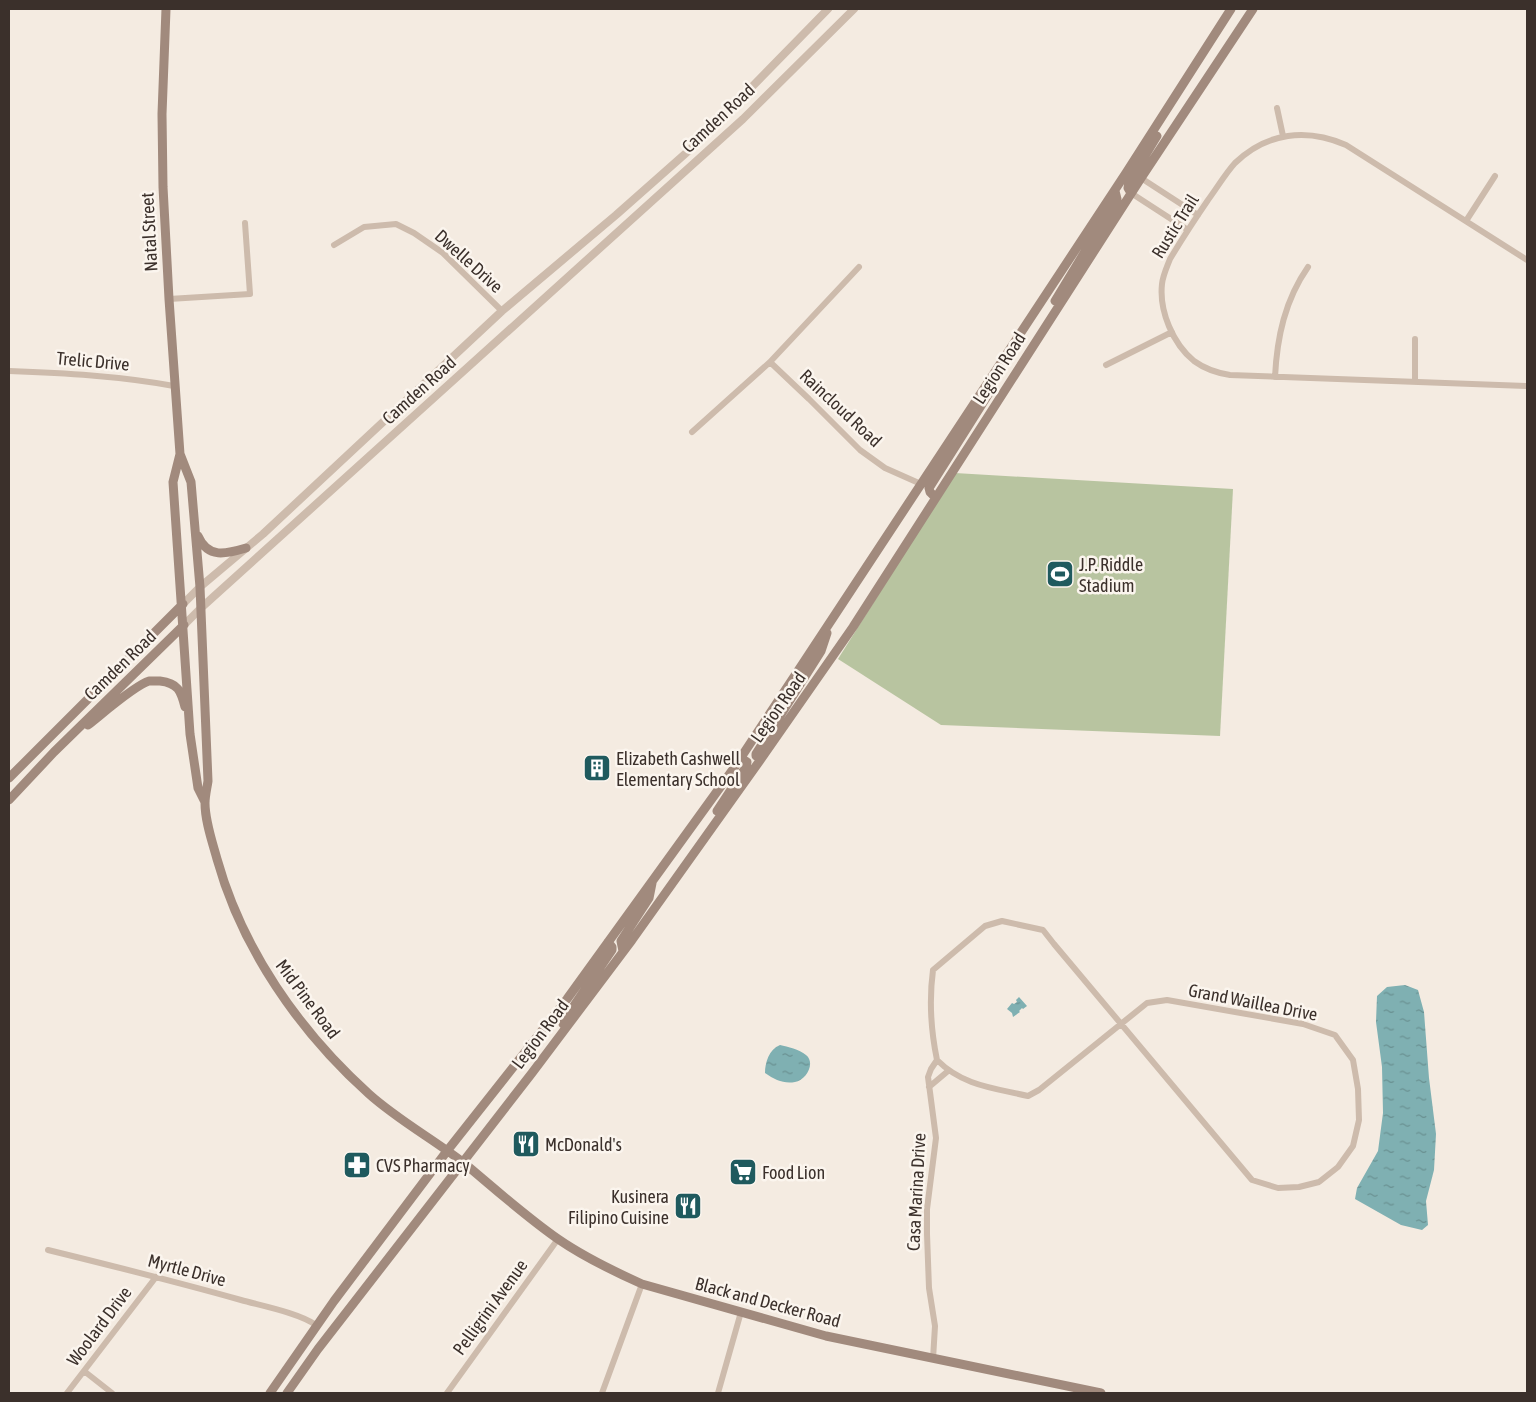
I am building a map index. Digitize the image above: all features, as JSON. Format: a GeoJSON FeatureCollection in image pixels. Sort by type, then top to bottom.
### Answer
{"type":"FeatureCollection","features":[{"type":"Feature","properties":{"kind":"main road","name":"Natal Street"},"geometry":{"type":"LineString","coordinates":[[166,9],[162,114],[164,195],[174,386],[180,454],[190,482],[201,608]]}},
{"type":"Feature","properties":{"kind":"main road","name":"Legion Road"},"geometry":{"type":"LineString","coordinates":[[270,1393],[316,1325],[567,998],[741,758],[1115,191],[1232,9]]}},
{"type":"Feature","properties":{"kind":"main road","name":"Legion Road"},"geometry":{"type":"LineString","coordinates":[[286,1393],[623,950],[761,759],[853,627],[1131,193],[1253,9]]}},
{"type":"Feature","properties":{"kind":"main road"},"geometry":{"type":"LineString","coordinates":[[1131,193],[1128,188],[1129,182],[1168,118],[1167,109]]}},
{"type":"Feature","properties":{"kind":"main road"},"geometry":{"type":"LineString","coordinates":[[1047,324],[1049,311],[1117,199],[1115,191]]}},
{"type":"Feature","properties":{"kind":"main road"},"geometry":{"type":"LineString","coordinates":[[935,497],[930,492],[930,488],[989,393],[992,377]]}},
{"type":"Feature","properties":{"kind":"main road","name":"Natal Street"},"geometry":{"type":"LineString","coordinates":[[180,454],[174,482],[184,625]]}},
{"type":"Feature","properties":{"kind":"main road"},"geometry":{"type":"LineString","coordinates":[[195,529],[201,544],[209,551],[221,554],[246,548]]}},
{"type":"Feature","properties":{"kind":"main road","name":"Camden Road"},"geometry":{"type":"LineString","coordinates":[[9,778],[183,604]]}},
{"type":"Feature","properties":{"kind":"main road","name":"Mid Pine Road"},"geometry":{"type":"LineString","coordinates":[[201,608],[208,780],[205,802],[211,840],[227,893],[251,946],[264,969],[315,1038],[354,1080],[390,1111],[462,1162]]}},
{"type":"Feature","properties":{"kind":"main road"},"geometry":{"type":"LineString","coordinates":[[761,759],[756,754],[820,651],[831,622]]}},
{"type":"Feature","properties":{"kind":"main road","name":"Mid Pine Road"},"geometry":{"type":"LineString","coordinates":[[184,625],[190,734],[198,788],[205,802]]}},
{"type":"Feature","properties":{"kind":"main road","name":"Camden Road"},"geometry":{"type":"LineString","coordinates":[[9,800],[54,752],[184,625]]}},
{"type":"Feature","properties":{"kind":"main road"},"geometry":{"type":"LineString","coordinates":[[54,752],[132,691],[148,682],[169,682],[178,688],[182,697],[190,734]]}},
{"type":"Feature","properties":{"kind":"main road"},"geometry":{"type":"LineString","coordinates":[[680,872],[687,853],[713,818],[746,767],[746,762],[741,758]]}},
{"type":"Feature","properties":{"kind":"main road"},"geometry":{"type":"LineString","coordinates":[[623,950],[621,939],[650,898],[653,880]]}},
{"type":"Feature","properties":{"kind":"main road"},"geometry":{"type":"LineString","coordinates":[[554,1042],[569,1012],[612,950],[608,942]]}},
{"type":"Feature","properties":{"kind":"main road","name":"Black and Decker Road"},"geometry":{"type":"LineString","coordinates":[[462,1162],[558,1239],[600,1264],[642,1284],[826,1336],[1101,1393]]}},
{"type":"Feature","properties":{"kind":"street","name":"Camden Road"},"geometry":{"type":"LineString","coordinates":[[183,604],[200,587],[263,534],[502,311],[694,146],[828,9]]}},
{"type":"Feature","properties":{"kind":"street","name":"Camden Road"},"geometry":{"type":"LineString","coordinates":[[184,625],[743,119],[854,9]]}},
{"type":"Feature","properties":{"kind":"street"},"geometry":{"type":"LineString","coordinates":[[1277,108],[1283,136]]}},
{"type":"Feature","properties":{"kind":"street","name":"Rustic Trail"},"geometry":{"type":"LineString","coordinates":[[1527,260],[1346,145],[1328,138],[1309,134],[1283,136],[1254,148],[1228,171],[1170,258],[1162,283],[1161,296],[1163,308],[1178,343],[1194,361],[1216,372],[1230,376],[1527,386]]}},
{"type":"Feature","properties":{"kind":"street"},"geometry":{"type":"LineString","coordinates":[[1466,221],[1495,176]]}},
{"type":"Feature","properties":{"kind":"street"},"geometry":{"type":"LineString","coordinates":[[1141,178],[1198,215]]}},
{"type":"Feature","properties":{"kind":"street"},"geometry":{"type":"LineString","coordinates":[[1131,193],[1188,230]]}},
{"type":"Feature","properties":{"kind":"street"},"geometry":{"type":"LineString","coordinates":[[169,299],[250,294],[245,223]]}},
{"type":"Feature","properties":{"kind":"street","name":"Dwelle Drive"},"geometry":{"type":"LineString","coordinates":[[334,245],[351,233],[364,227],[396,224],[414,232],[443,253],[502,311]]}},
{"type":"Feature","properties":{"kind":"street"},"geometry":{"type":"LineString","coordinates":[[692,432],[770,362],[859,267]]}},
{"type":"Feature","properties":{"kind":"street"},"geometry":{"type":"LineString","coordinates":[[1275,377],[1276,353],[1285,311],[1292,293],[1308,267]]}},
{"type":"Feature","properties":{"kind":"street"},"geometry":{"type":"LineString","coordinates":[[1106,364],[1172,332]]}},
{"type":"Feature","properties":{"kind":"street"},"geometry":{"type":"LineString","coordinates":[[1415,339],[1415,382]]}},
{"type":"Feature","properties":{"kind":"street","name":"Raincloud Road"},"geometry":{"type":"LineString","coordinates":[[770,362],[860,450],[885,468],[921,484]]}},
{"type":"Feature","properties":{"kind":"street","name":"Trelic Drive"},"geometry":{"type":"LineString","coordinates":[[9,370],[86,374],[144,380],[174,386]]}},
{"type":"Feature","properties":{"kind":"street","name":"Grand Waillea Drive"},"geometry":{"type":"LineString","coordinates":[[937,1060],[933,1041],[930,990],[933,970],[985,926],[1002,921],[1043,930],[1121,1024],[1252,1180],[1278,1188],[1299,1187],[1319,1182],[1338,1167],[1353,1146],[1359,1120],[1358,1089],[1353,1060],[1335,1035],[1302,1024],[1167,1000],[1148,1002],[1121,1024],[1039,1090],[1028,1096],[977,1085],[948,1071]]}},
{"type":"Feature","properties":{"kind":"street"},"geometry":{"type":"LineString","coordinates":[[929,1088],[948,1071],[937,1060]]}},
{"type":"Feature","properties":{"kind":"street","name":"Casa Marina Drive"},"geometry":{"type":"LineString","coordinates":[[933,1358],[935,1326],[930,1298],[926,1234],[927,1209],[936,1138],[928,1077],[937,1060]]}},
{"type":"Feature","properties":{"kind":"street"},"geometry":{"type":"LineString","coordinates":[[931,1069],[939,1080]]}},
{"type":"Feature","properties":{"kind":"street","name":"Pelligrini Avenue"},"geometry":{"type":"LineString","coordinates":[[446,1393],[558,1239]]}},
{"type":"Feature","properties":{"kind":"street","name":"Myrtle Drive"},"geometry":{"type":"LineString","coordinates":[[48,1250],[156,1277],[308,1320],[316,1325]]}},
{"type":"Feature","properties":{"kind":"street","name":"Woolard Drive"},"geometry":{"type":"LineString","coordinates":[[67,1393],[156,1277]]}},
{"type":"Feature","properties":{"kind":"street"},"geometry":{"type":"LineString","coordinates":[[602,1393],[642,1284]]}},
{"type":"Feature","properties":{"kind":"street"},"geometry":{"type":"LineString","coordinates":[[718,1393],[740,1312]]}},
{"type":"Feature","properties":{"kind":"street"},"geometry":{"type":"LineString","coordinates":[[84,1371],[112,1393]]}},
{"type":"Feature","properties":{"kind":"green space","name":"J.P. Riddle Stadium"},"geometry":{"type":"Polygon","coordinates":[[[955,473],[1233,489],[1220,736],[941,725],[838,659],[955,473]]]}},
{"type":"Feature","properties":{"kind":"water"},"geometry":{"type":"Polygon","coordinates":[[[1405,985],[1418,990],[1424,1012],[1436,1134],[1434,1170],[1426,1201],[1428,1225],[1422,1230],[1401,1225],[1355,1199],[1357,1188],[1378,1151],[1383,1113],[1382,1067],[1376,1022],[1377,996],[1387,987],[1405,985]]]}},
{"type":"Feature","properties":{"kind":"water"},"geometry":{"type":"Polygon","coordinates":[[[1019,997],[1027,1006],[1022,1008],[1013,1017],[1012,1013],[1007,1009],[1012,1003],[1017,1002],[1016,1000],[1019,997]]]}},
{"type":"Feature","properties":{"kind":"water"},"geometry":{"type":"Polygon","coordinates":[[[780,1045],[800,1051],[809,1058],[810,1067],[806,1075],[799,1081],[783,1082],[765,1073],[768,1057],[780,1045]]]}},
{"type":"Feature","properties":{"kind":"place","name":"J.P. Riddle Stadium"},"geometry":{"type":"Point","coordinates":[1060,574]}},
{"type":"Feature","properties":{"kind":"place","name":"Elizabeth Cashwell Elementary School"},"geometry":{"type":"Point","coordinates":[597,768]}},
{"type":"Feature","properties":{"kind":"place","name":"McDonald's"},"geometry":{"type":"Point","coordinates":[526,1144]}},
{"type":"Feature","properties":{"kind":"place","name":"CVS Pharmacy"},"geometry":{"type":"Point","coordinates":[357,1165]}},
{"type":"Feature","properties":{"kind":"place","name":"Food Lion"},"geometry":{"type":"Point","coordinates":[743,1172]}},
{"type":"Feature","properties":{"kind":"place","name":"Kusinera Filipino Cuisine"},"geometry":{"type":"Point","coordinates":[688,1206]}}]}
